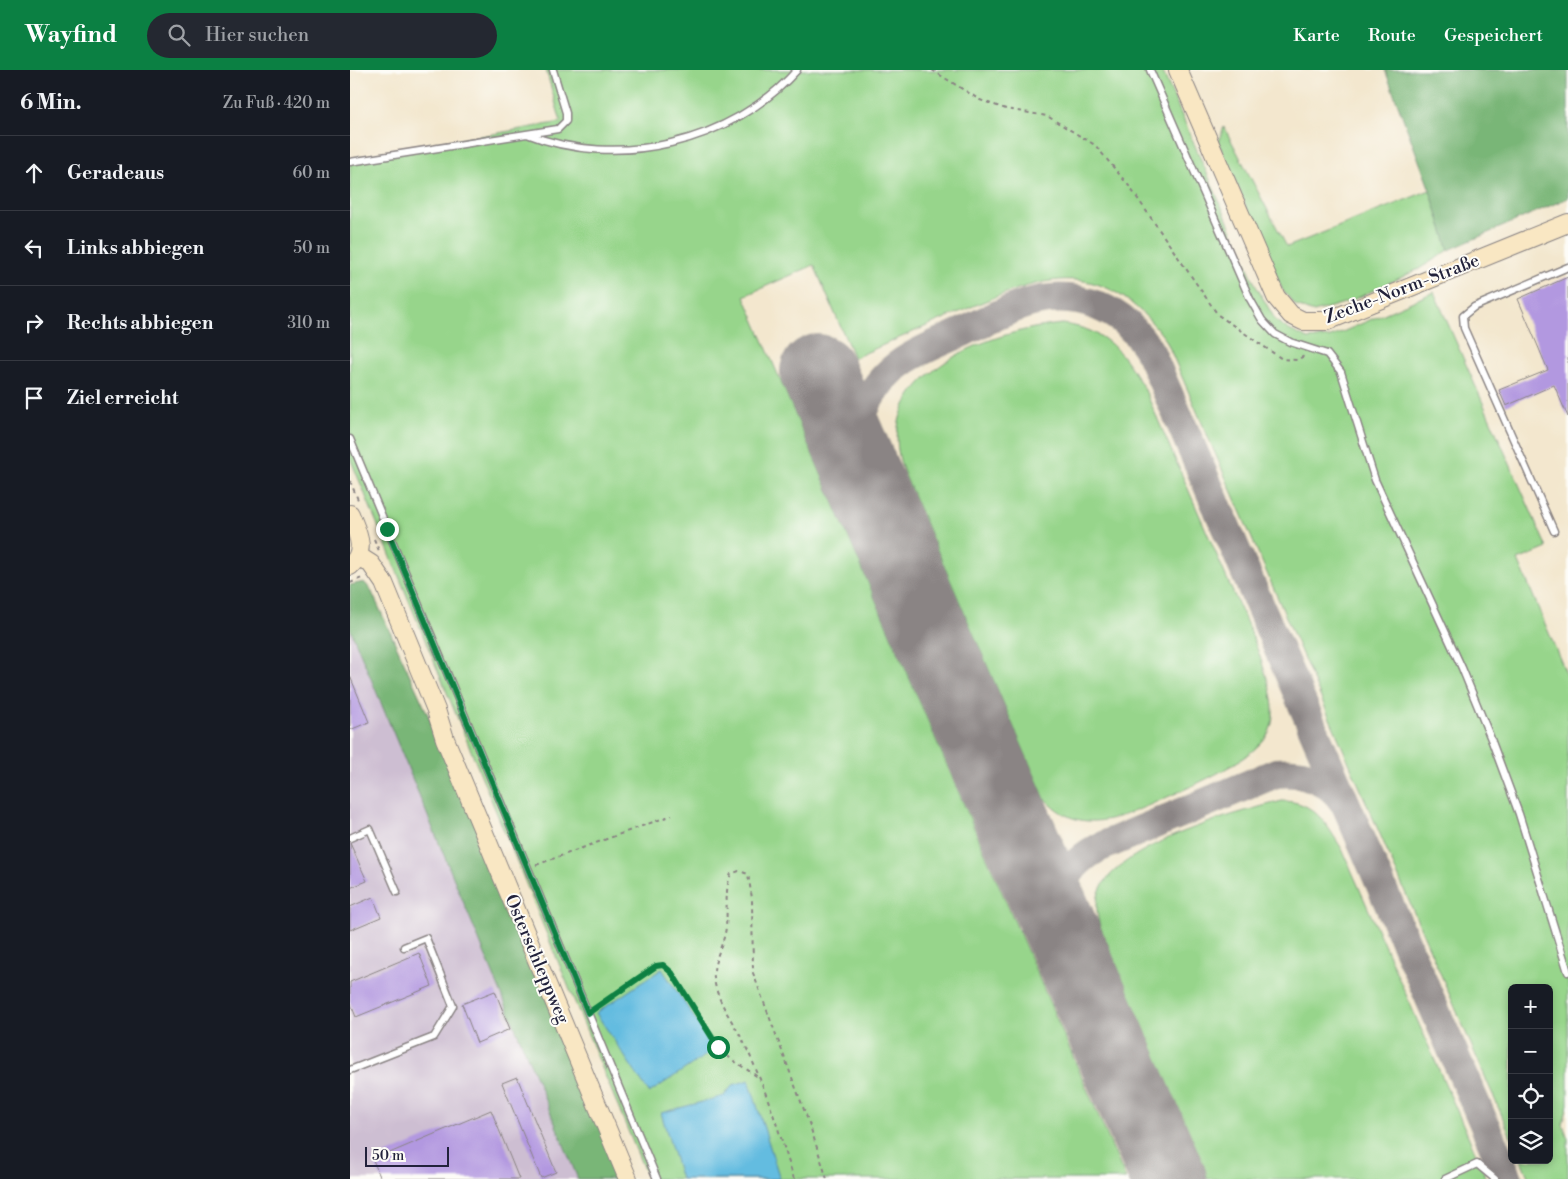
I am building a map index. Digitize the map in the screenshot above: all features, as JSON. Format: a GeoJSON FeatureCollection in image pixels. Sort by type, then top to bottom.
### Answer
{"type":"FeatureCollection","features":[{"type":"Feature","properties":{"kind":"street","name":"Zeche-Norm-Straße"},"geometry":{"type":"LineString","coordinates":[[1178,70],[1276,298],[1291,315],[1303,320],[1327,321],[1568,223]]}},
{"type":"Feature","properties":{"kind":"street"},"geometry":{"type":"LineString","coordinates":[[350,514],[359,536],[357,567]]}},
{"type":"Feature","properties":{"kind":"street","name":"Osterschleppweg"},"geometry":{"type":"LineString","coordinates":[[357,567],[371,564],[384,583],[436,710],[445,739],[628,1179]]}},
{"type":"Feature","properties":{"kind":"lane"},"geometry":{"type":"LineString","coordinates":[[350,162],[558,129],[566,121],[566,113],[553,70]]}},
{"type":"Feature","properties":{"kind":"lane"},"geometry":{"type":"LineString","coordinates":[[527,134],[552,142],[596,150],[636,149],[664,145],[712,130],[738,117],[765,100],[797,70]]}},
{"type":"Feature","properties":{"kind":"lane"},"geometry":{"type":"LineString","coordinates":[[1150,70],[1250,300],[1262,320],[1275,334],[1290,342],[1327,354],[1341,372],[1375,480],[1462,668],[1491,739],[1519,814],[1568,972]]}},
{"type":"Feature","properties":{"kind":"lane"},"geometry":{"type":"LineString","coordinates":[[1554,531],[1464,328],[1463,316],[1474,307],[1568,267]]}},
{"type":"Feature","properties":{"kind":"lane"},"geometry":{"type":"LineString","coordinates":[[350,440],[657,1179]]}},
{"type":"Feature","properties":{"kind":"lane"},"geometry":{"type":"LineString","coordinates":[[350,838],[370,829],[397,892]]}},
{"type":"Feature","properties":{"kind":"lane"},"geometry":{"type":"LineString","coordinates":[[350,1070],[434,1037],[453,1006],[426,938],[404,947]]}},
{"type":"Feature","properties":{"kind":"lane"},"geometry":{"type":"LineString","coordinates":[[1445,1179],[1477,1164],[1495,1179]]}},
{"type":"Feature","properties":{"kind":"path"},"geometry":{"type":"LineString","coordinates":[[932,70],[980,100],[1006,109],[1047,116],[1095,146],[1129,186],[1218,316],[1282,359],[1297,360],[1315,351]]}},
{"type":"Feature","properties":{"kind":"path"},"geometry":{"type":"LineString","coordinates":[[350,583],[357,567]]}},
{"type":"Feature","properties":{"kind":"path"},"geometry":{"type":"LineString","coordinates":[[527,868],[672,815]]}},
{"type":"Feature","properties":{"kind":"path"},"geometry":{"type":"LineString","coordinates":[[794,1179],[774,1113],[745,1046],[720,1002],[714,976],[718,953],[726,930],[727,883],[731,874],[739,871],[748,874],[752,898],[752,973],[810,1126],[827,1179]]}},
{"type":"Feature","properties":{"kind":"path"},"geometry":{"type":"LineString","coordinates":[[588,1013],[656,966],[663,965],[672,973],[718,1047],[731,1059],[759,1078]]}},
{"type":"Feature","properties":{"kind":"shaded area"},"geometry":{"type":"Polygon","coordinates":[[[350,628],[517,1032],[578,1179],[350,1179],[350,628]]]}},
{"type":"Feature","properties":{"kind":"green space"},"geometry":{"type":"Polygon","coordinates":[[[546,70],[1162,70],[1256,286],[1276,321],[1308,339],[1331,337],[1434,292],[1547,548],[1518,560],[1568,678],[1568,1104],[1563,1124],[1568,1139],[1568,1179],[1529,1179],[1523,1164],[1553,1164],[1553,984],[1508,984],[1508,1130],[1166,340],[1142,313],[1119,294],[1096,284],[1072,280],[1047,282],[1021,288],[993,298],[854,358],[814,265],[744,296],[1126,1179],[648,1179],[350,458],[350,159],[561,122],[546,70]]]}},
{"type":"Feature","properties":{"kind":"green space"},"geometry":{"type":"Polygon","coordinates":[[[1385,70],[1568,70],[1568,198],[1449,250],[1430,190],[1385,70]]]}},
{"type":"Feature","properties":{"kind":"green space"},"geometry":{"type":"Polygon","coordinates":[[[1224,127],[1287,247],[1430,190],[1449,250],[1419,269],[1351,301],[1314,312],[1296,306],[1283,291],[1218,142],[1224,127]]]}},
{"type":"Feature","properties":{"kind":"green space"},"geometry":{"type":"Polygon","coordinates":[[[1063,324],[1092,332],[1113,346],[1122,355],[1145,390],[1251,632],[1265,672],[1273,703],[1272,723],[1269,732],[1249,754],[1216,774],[1152,804],[1123,815],[1096,821],[1070,817],[1057,810],[1045,799],[904,473],[897,439],[903,410],[918,385],[942,365],[970,348],[1001,336],[1033,328],[1063,324]]]}},
{"type":"Feature","properties":{"kind":"green space"},"geometry":{"type":"Polygon","coordinates":[[[364,582],[371,590],[450,763],[622,1179],[578,1179],[350,628],[350,585],[364,582]]]}},
{"type":"Feature","properties":{"kind":"green space"},"geometry":{"type":"Polygon","coordinates":[[[1282,801],[1303,805],[1311,810],[1325,823],[1342,849],[1487,1179],[1208,1179],[1100,926],[1097,911],[1098,895],[1102,886],[1115,870],[1134,856],[1158,843],[1211,822],[1282,801]]]}},
{"type":"Feature","properties":{"kind":"water"},"geometry":{"type":"Polygon","coordinates":[[[662,969],[715,1049],[649,1093],[596,1013],[662,969]]]}},
{"type":"Feature","properties":{"kind":"water"},"geometry":{"type":"Polygon","coordinates":[[[749,1080],[780,1179],[681,1179],[661,1113],[724,1096],[733,1085],[749,1080]]]}},
{"type":"Feature","properties":{"kind":"building"},"geometry":{"type":"Polygon","coordinates":[[[1568,277],[1568,417],[1554,385],[1506,406],[1499,390],[1548,370],[1518,299],[1568,277]]]}},
{"type":"Feature","properties":{"kind":"building"},"geometry":{"type":"Polygon","coordinates":[[[350,676],[369,722],[350,730],[350,676]]]}},
{"type":"Feature","properties":{"kind":"building"},"geometry":{"type":"Polygon","coordinates":[[[350,843],[367,881],[350,888],[350,843]]]}},
{"type":"Feature","properties":{"kind":"building"},"geometry":{"type":"Polygon","coordinates":[[[373,897],[381,917],[350,930],[350,907],[373,897]]]}},
{"type":"Feature","properties":{"kind":"building"},"geometry":{"type":"Polygon","coordinates":[[[419,953],[432,986],[356,1017],[350,1002],[350,982],[419,953]]]}},
{"type":"Feature","properties":{"kind":"building"},"geometry":{"type":"Polygon","coordinates":[[[495,991],[510,1029],[477,1043],[462,1004],[495,991]]]}},
{"type":"Feature","properties":{"kind":"building"},"geometry":{"type":"Polygon","coordinates":[[[517,1077],[556,1172],[541,1178],[502,1083],[517,1077]]]}},
{"type":"Feature","properties":{"kind":"building"},"geometry":{"type":"Polygon","coordinates":[[[491,1110],[519,1179],[381,1179],[373,1160],[491,1110]]]}},
{"type":"Feature","properties":{"kind":"taxiway"},"geometry":{"type":"LineString","coordinates":[[867,483],[862,462],[860,431],[861,421],[868,401],[876,387],[886,376],[897,366],[922,351],[1009,310],[1044,300],[1063,299],[1097,306],[1113,314],[1128,325],[1140,338],[1151,354],[1508,1179]]}},
{"type":"Feature","properties":{"kind":"taxiway"},"geometry":{"type":"LineString","coordinates":[[1068,947],[1061,917],[1060,903],[1062,890],[1066,878],[1073,867],[1098,848],[1276,773],[1296,773],[1314,778],[1331,787],[1344,802]]}},
{"type":"Feature","properties":{"kind":"runway"},"geometry":{"type":"LineString","coordinates":[[818,372],[1169,1179]]}},
{"type":"Feature","properties":{"kind":"route"},"geometry":{"type":"LineString","coordinates":[[387,529],[588,1013],[656,966],[663,965],[668,967],[718,1047]]}}]}
